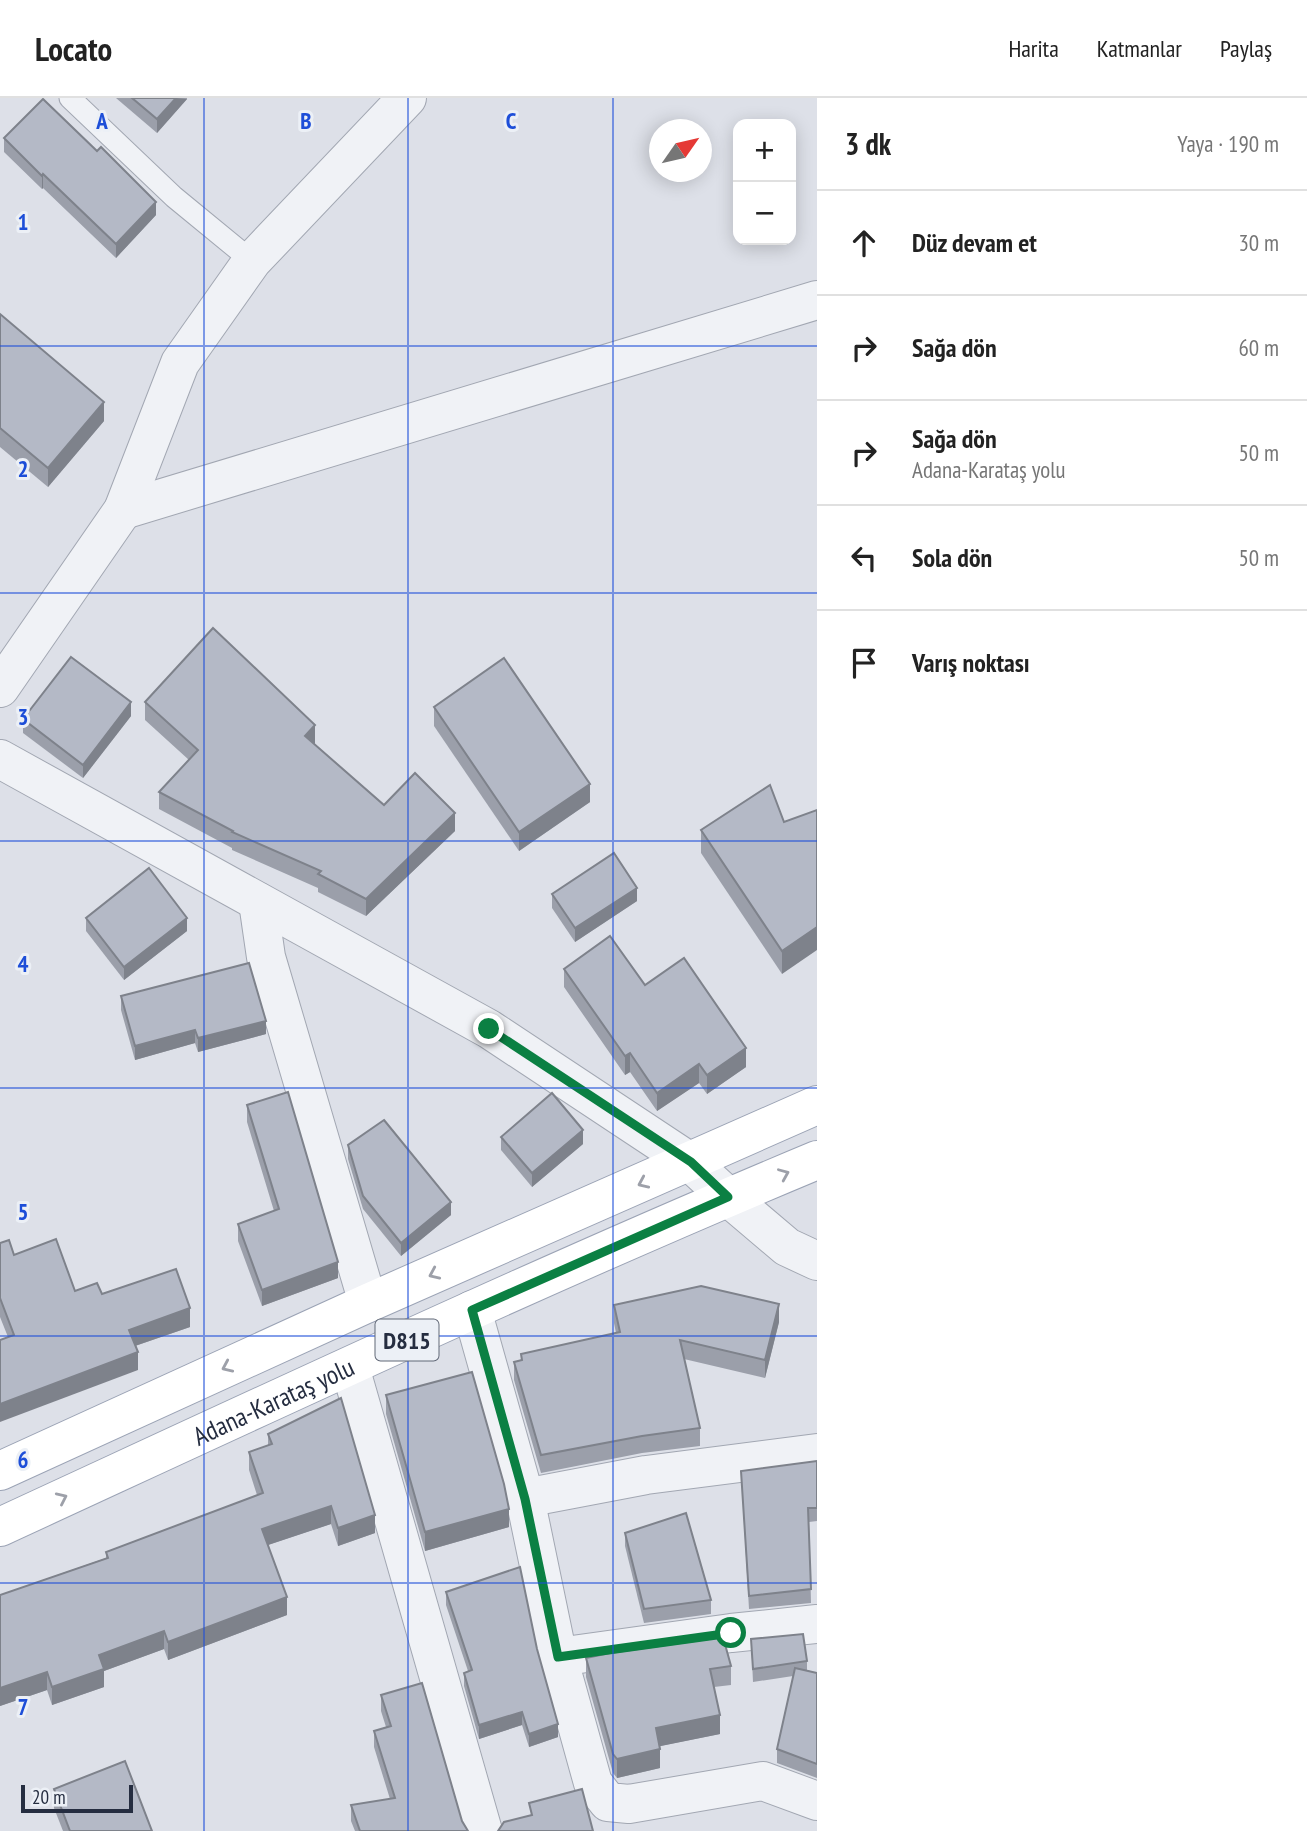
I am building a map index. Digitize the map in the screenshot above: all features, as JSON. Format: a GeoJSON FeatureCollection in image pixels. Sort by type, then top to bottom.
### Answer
{"type":"FeatureCollection","features":[{"type":"Feature","properties":{"kind":"main road","name":"Adana-Karataş yolu"},"geometry":{"type":"LineString","coordinates":[[0,1471],[368,1303],[817,1105]]}},
{"type":"Feature","properties":{"kind":"main road","name":"Adana-Karataş yolu"},"geometry":{"type":"LineString","coordinates":[[0,1527],[472,1310],[817,1160]]}},
{"type":"Feature","properties":{"kind":"street"},"geometry":{"type":"LineString","coordinates":[[0,688],[123,510],[180,363],[252,261],[407,98]]}},
{"type":"Feature","properties":{"kind":"street"},"geometry":{"type":"LineString","coordinates":[[123,510],[817,299]]}},
{"type":"Feature","properties":{"kind":"street"},"geometry":{"type":"LineString","coordinates":[[0,759],[489,1029],[691,1162],[787,1247],[817,1261]]}},
{"type":"Feature","properties":{"kind":"street"},"geometry":{"type":"LineString","coordinates":[[258,902],[266,957],[368,1303]]}},
{"type":"Feature","properties":{"kind":"street"},"geometry":{"type":"LineString","coordinates":[[472,1310],[525,1499],[558,1657],[593,1783],[608,1801],[629,1804],[763,1782],[817,1801]]}},
{"type":"Feature","properties":{"kind":"street"},"geometry":{"type":"LineString","coordinates":[[350,1367],[483,1831]]}},
{"type":"Feature","properties":{"kind":"street"},"geometry":{"type":"LineString","coordinates":[[525,1499],[646,1475],[817,1453]]}},
{"type":"Feature","properties":{"kind":"street"},"geometry":{"type":"LineString","coordinates":[[558,1657],[817,1624]]}},
{"type":"Feature","properties":{"kind":"lane"},"geometry":{"type":"LineString","coordinates":[[70,98],[174,197],[252,261]]}},
{"type":"Feature","properties":{"kind":"building"},"geometry":{"type":"Polygon","coordinates":[[[132,98],[176,98],[157,119],[132,98]]]}},
{"type":"Feature","properties":{"kind":"building"},"geometry":{"type":"Polygon","coordinates":[[[43,99],[97,151],[101,147],[156,202],[116,244],[4,138],[43,99]]]}},
{"type":"Feature","properties":{"kind":"building"},"geometry":{"type":"Polygon","coordinates":[[[0,314],[104,402],[48,468],[0,428],[0,314]]]}},
{"type":"Feature","properties":{"kind":"building"},"geometry":{"type":"Polygon","coordinates":[[[213,628],[315,725],[305,736],[384,805],[415,773],[455,813],[366,899],[318,874],[321,871],[232,832],[159,792],[198,750],[145,702],[213,628]]]}},
{"type":"Feature","properties":{"kind":"building"},"geometry":{"type":"Polygon","coordinates":[[[71,657],[131,702],[83,765],[23,719],[71,657]]]}},
{"type":"Feature","properties":{"kind":"building"},"geometry":{"type":"Polygon","coordinates":[[[504,658],[590,784],[519,832],[434,707],[504,658]]]}},
{"type":"Feature","properties":{"kind":"building"},"geometry":{"type":"Polygon","coordinates":[[[770,785],[784,822],[817,810],[817,927],[782,951],[701,830],[770,785]]]}},
{"type":"Feature","properties":{"kind":"building"},"geometry":{"type":"Polygon","coordinates":[[[614,853],[637,888],[575,928],[552,894],[614,853]]]}},
{"type":"Feature","properties":{"kind":"building"},"geometry":{"type":"Polygon","coordinates":[[[149,868],[187,918],[124,967],[86,918],[149,868]]]}},
{"type":"Feature","properties":{"kind":"building"},"geometry":{"type":"Polygon","coordinates":[[[610,936],[645,985],[684,958],[746,1048],[707,1075],[699,1064],[657,1093],[630,1053],[625,1056],[564,969],[610,936]]]}},
{"type":"Feature","properties":{"kind":"building"},"geometry":{"type":"Polygon","coordinates":[[[249,963],[266,1021],[198,1038],[195,1030],[135,1046],[121,996],[249,963]]]}},
{"type":"Feature","properties":{"kind":"building"},"geometry":{"type":"Polygon","coordinates":[[[288,1092],[338,1262],[262,1290],[238,1224],[279,1209],[247,1105],[288,1092]]]}},
{"type":"Feature","properties":{"kind":"building"},"geometry":{"type":"Polygon","coordinates":[[[552,1093],[583,1130],[532,1173],[501,1137],[552,1093]]]}},
{"type":"Feature","properties":{"kind":"building"},"geometry":{"type":"Polygon","coordinates":[[[384,1120],[451,1202],[401,1243],[363,1196],[348,1145],[384,1120]]]}},
{"type":"Feature","properties":{"kind":"building"},"geometry":{"type":"Polygon","coordinates":[[[56,1239],[75,1291],[97,1283],[102,1294],[176,1269],[190,1308],[129,1330],[138,1352],[0,1404],[0,1340],[14,1335],[0,1298],[0,1243],[9,1240],[14,1255],[56,1239]]]}},
{"type":"Feature","properties":{"kind":"building"},"geometry":{"type":"Polygon","coordinates":[[[701,1286],[779,1304],[765,1360],[680,1340],[700,1428],[541,1455],[514,1362],[522,1360],[521,1354],[620,1332],[614,1305],[701,1286]]]}},
{"type":"Feature","properties":{"kind":"building"},"geometry":{"type":"Polygon","coordinates":[[[472,1372],[509,1509],[425,1532],[386,1395],[472,1372]]]}},
{"type":"Feature","properties":{"kind":"building"},"geometry":{"type":"Polygon","coordinates":[[[341,1398],[375,1515],[338,1528],[331,1506],[262,1529],[287,1597],[168,1642],[164,1631],[99,1655],[104,1669],[52,1687],[47,1672],[0,1688],[0,1595],[108,1558],[106,1552],[263,1493],[249,1452],[272,1444],[268,1434],[341,1398]]]}},
{"type":"Feature","properties":{"kind":"building"},"geometry":{"type":"Polygon","coordinates":[[[817,1461],[817,1508],[808,1508],[811,1589],[749,1596],[741,1471],[817,1461]]]}},
{"type":"Feature","properties":{"kind":"building"},"geometry":{"type":"Polygon","coordinates":[[[686,1513],[711,1600],[644,1609],[625,1533],[686,1513]]]}},
{"type":"Feature","properties":{"kind":"building"},"geometry":{"type":"Polygon","coordinates":[[[520,1567],[537,1649],[558,1724],[529,1734],[522,1712],[479,1725],[464,1673],[472,1670],[446,1592],[520,1567]]]}},
{"type":"Feature","properties":{"kind":"building"},"geometry":{"type":"Polygon","coordinates":[[[803,1634],[807,1661],[753,1669],[751,1639],[803,1634]]]}},
{"type":"Feature","properties":{"kind":"building"},"geometry":{"type":"Polygon","coordinates":[[[723,1637],[731,1666],[710,1669],[720,1715],[656,1728],[660,1749],[617,1759],[613,1754],[586,1658],[723,1637]]]}},
{"type":"Feature","properties":{"kind":"building"},"geometry":{"type":"Polygon","coordinates":[[[795,1668],[817,1673],[817,1764],[777,1749],[795,1668]]]}},
{"type":"Feature","properties":{"kind":"building"},"geometry":{"type":"Polygon","coordinates":[[[422,1683],[462,1821],[468,1831],[360,1831],[351,1805],[395,1798],[374,1731],[391,1726],[381,1695],[422,1683]]]}},
{"type":"Feature","properties":{"kind":"building"},"geometry":{"type":"Polygon","coordinates":[[[125,1761],[152,1831],[70,1831],[54,1789],[125,1761]]]}},
{"type":"Feature","properties":{"kind":"building"},"geometry":{"type":"Polygon","coordinates":[[[582,1789],[593,1831],[498,1831],[504,1822],[532,1815],[529,1803],[582,1789]]]}},
{"type":"Feature","properties":{"kind":"route"},"geometry":{"type":"LineString","coordinates":[[489,1029],[691,1162],[728,1197],[472,1310],[525,1499],[558,1657],[731,1633]]}}]}
